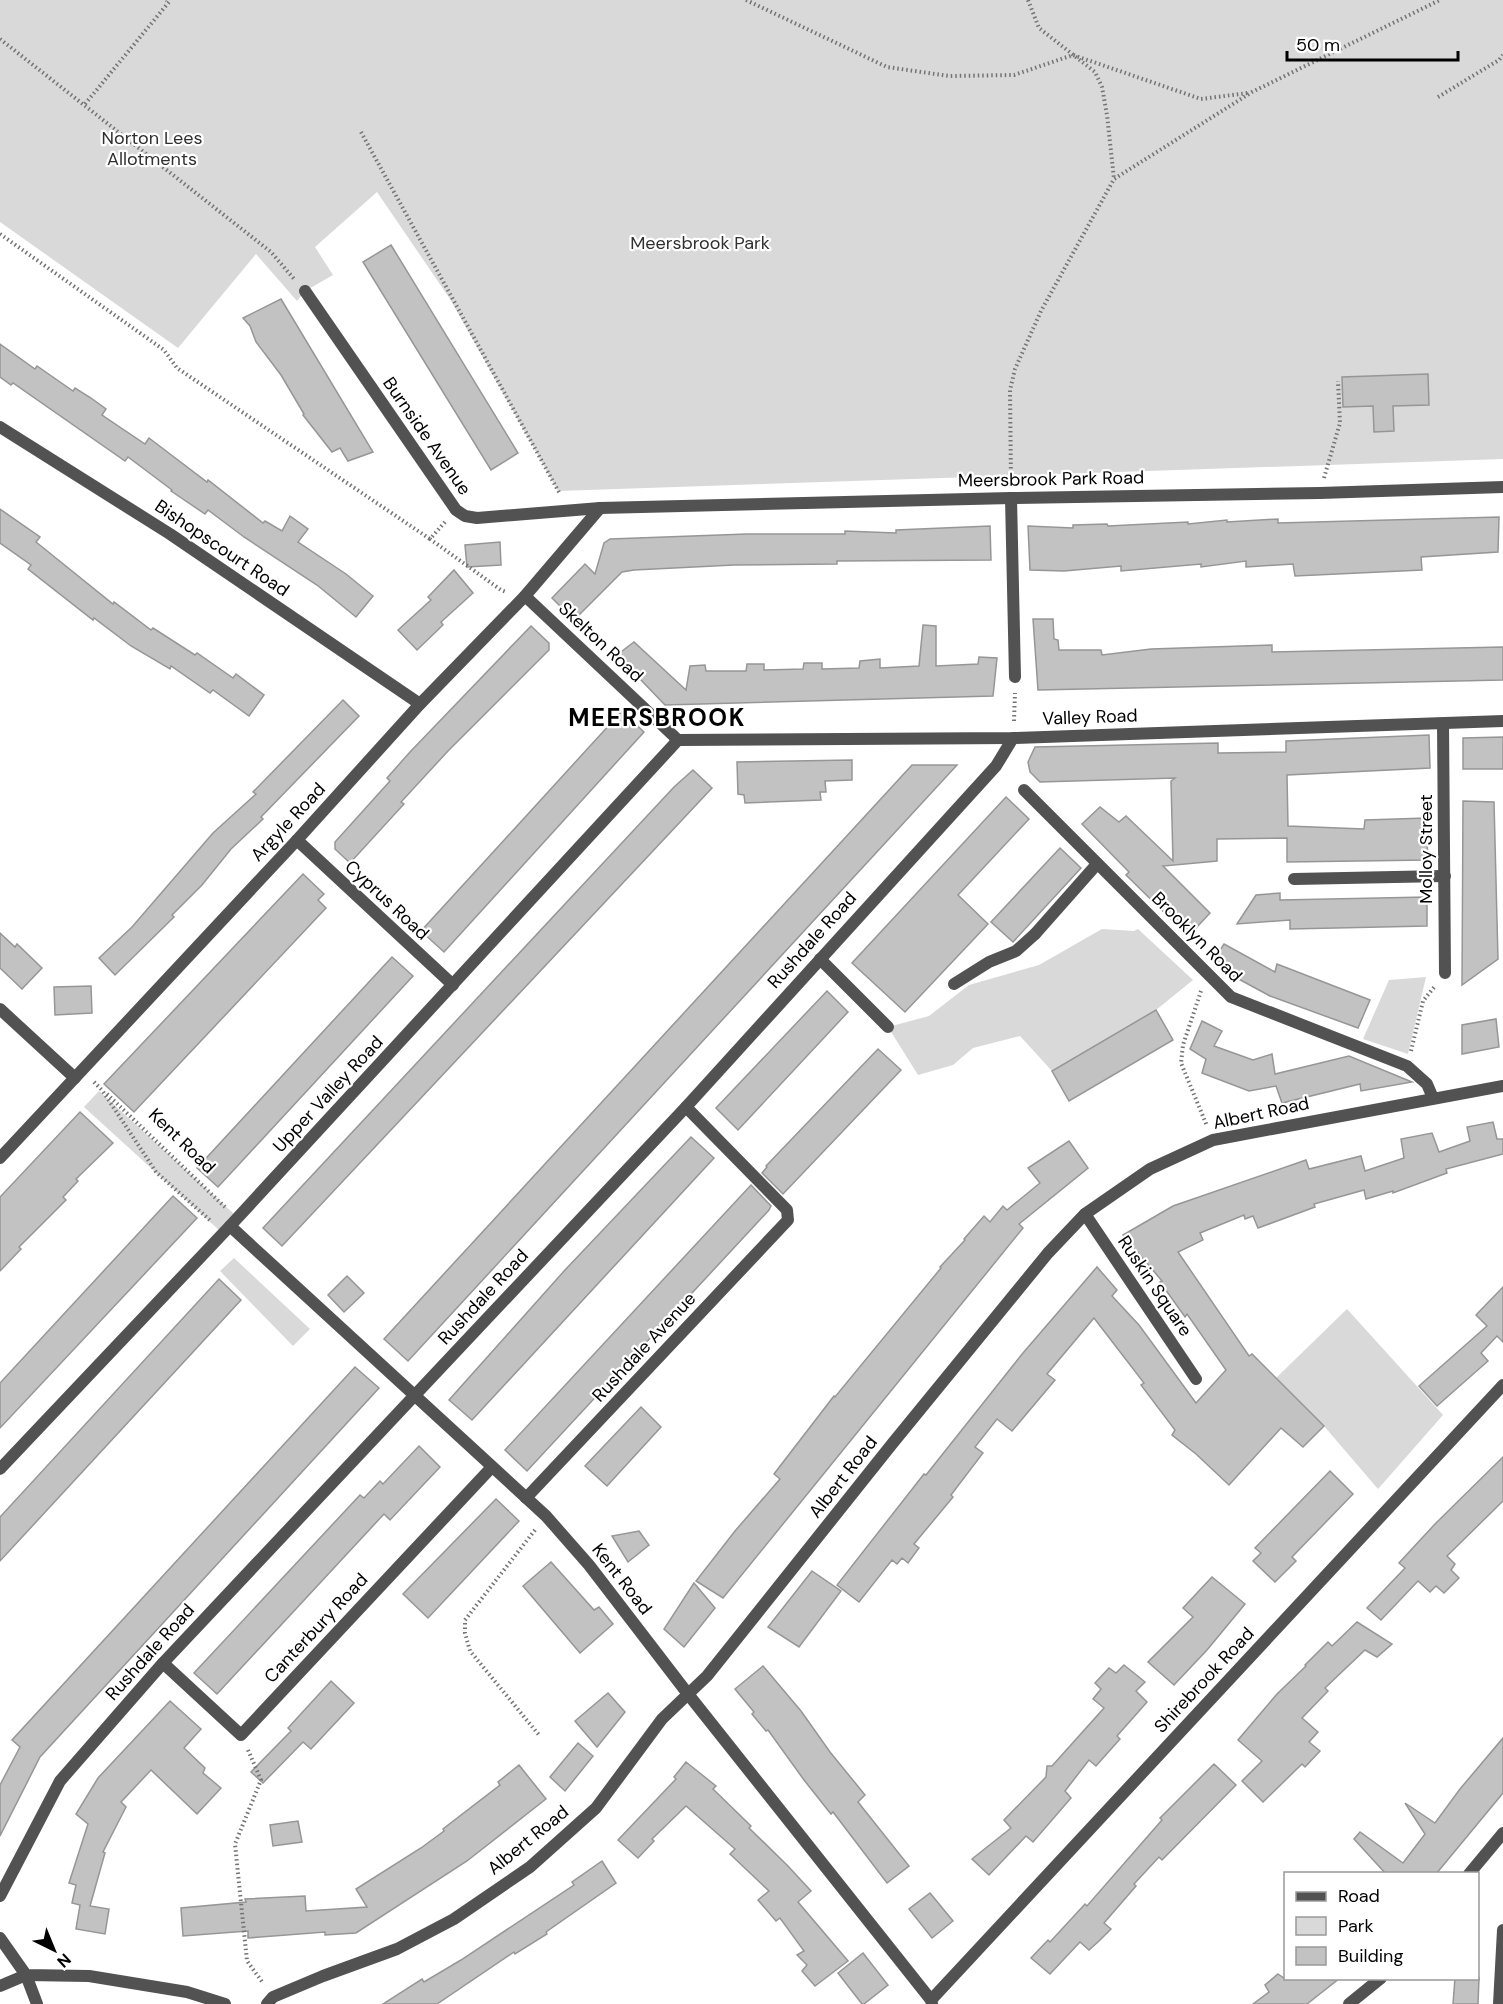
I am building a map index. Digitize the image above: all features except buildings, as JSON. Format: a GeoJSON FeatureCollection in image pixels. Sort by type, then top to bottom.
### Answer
{"type":"FeatureCollection","features":[{"type":"Feature","properties":{"kind":"street","name":"Burnside Avenue"},"geometry":{"type":"LineString","coordinates":[[305,291],[456,510],[465,516],[477,518],[600,508]]}},
{"type":"Feature","properties":{"kind":"street","name":"Bishopscourt Road"},"geometry":{"type":"LineString","coordinates":[[0,427],[170,534],[420,704]]}},
{"type":"Feature","properties":{"kind":"street","name":"Meersbrook Park Road"},"geometry":{"type":"LineString","coordinates":[[600,508],[1503,487]]}},
{"type":"Feature","properties":{"kind":"street"},"geometry":{"type":"LineString","coordinates":[[1011,498],[1015,677]]}},
{"type":"Feature","properties":{"kind":"street","name":"Argyle Road"},"geometry":{"type":"LineString","coordinates":[[0,1158],[297,840],[420,704],[525,596],[600,508]]}},
{"type":"Feature","properties":{"kind":"street","name":"Skelton Road"},"geometry":{"type":"LineString","coordinates":[[525,596],[678,740]]}},
{"type":"Feature","properties":{"kind":"street","name":"Valley Road"},"geometry":{"type":"LineString","coordinates":[[678,740],[1013,738],[1503,721]]}},
{"type":"Feature","properties":{"kind":"street","name":"Molloy Street"},"geometry":{"type":"LineString","coordinates":[[1443,724],[1444,973]]}},
{"type":"Feature","properties":{"kind":"street","name":"Rushdale Road"},"geometry":{"type":"LineString","coordinates":[[0,1896],[60,1781],[163,1663],[686,1107],[996,766],[1013,738]]}},
{"type":"Feature","properties":{"kind":"street","name":"Upper Valley Road"},"geometry":{"type":"LineString","coordinates":[[0,1469],[230,1225],[678,740]]}},
{"type":"Feature","properties":{"kind":"street","name":"Brooklyn Road"},"geometry":{"type":"LineString","coordinates":[[1024,790],[1230,997],[1407,1066],[1427,1084],[1433,1098]]}},
{"type":"Feature","properties":{"kind":"street","name":"Cyprus Road"},"geometry":{"type":"LineString","coordinates":[[297,840],[453,985]]}},
{"type":"Feature","properties":{"kind":"street"},"geometry":{"type":"LineString","coordinates":[[954,984],[989,962],[1016,951],[1035,934],[1097,864]]}},
{"type":"Feature","properties":{"kind":"street"},"geometry":{"type":"LineString","coordinates":[[1294,879],[1445,876]]}},
{"type":"Feature","properties":{"kind":"street"},"geometry":{"type":"LineString","coordinates":[[820,959],[888,1027]]}},
{"type":"Feature","properties":{"kind":"street"},"geometry":{"type":"LineString","coordinates":[[0,1009],[78,1074]]}},
{"type":"Feature","properties":{"kind":"street","name":"Albert Road"},"geometry":{"type":"LineString","coordinates":[[270,2000],[323,1976],[397,1949],[454,1918],[530,1867],[596,1808],[662,1719],[707,1676],[1048,1253],[1085,1214],[1150,1169],[1213,1140],[1503,1086]]}},
{"type":"Feature","properties":{"kind":"street","name":"Rushdale Avenue"},"geometry":{"type":"LineString","coordinates":[[526,1498],[788,1220],[787,1210],[686,1107]]}},
{"type":"Feature","properties":{"kind":"street","name":"Ruskin Square"},"geometry":{"type":"LineString","coordinates":[[1085,1214],[1197,1378]]}},
{"type":"Feature","properties":{"kind":"street","name":"Kent Road"},"geometry":{"type":"LineString","coordinates":[[230,1225],[491,1468],[546,1516],[589,1565],[932,2002]]}},
{"type":"Feature","properties":{"kind":"street","name":"Shirebrook Road"},"geometry":{"type":"LineString","coordinates":[[932,2002],[1503,1385]]}},
{"type":"Feature","properties":{"kind":"street","name":"Canterbury Road"},"geometry":{"type":"LineString","coordinates":[[241,1736],[491,1468]]}},
{"type":"Feature","properties":{"kind":"street"},"geometry":{"type":"LineString","coordinates":[[163,1663],[241,1736]]}},
{"type":"Feature","properties":{"kind":"street"},"geometry":{"type":"LineString","coordinates":[[1471,1872],[1503,1833]]}},
{"type":"Feature","properties":{"kind":"street"},"geometry":{"type":"LineString","coordinates":[[1499,2004],[1503,1930]]}},
{"type":"Feature","properties":{"kind":"street"},"geometry":{"type":"LineString","coordinates":[[0,1938],[26,1975],[38,2004]]}},
{"type":"Feature","properties":{"kind":"street"},"geometry":{"type":"LineString","coordinates":[[0,1986],[26,1975],[89,1976],[187,1992],[225,2004]]}},
{"type":"Feature","properties":{"kind":"street"},"geometry":{"type":"LineString","coordinates":[[1349,2004],[1379,1980]]}},
{"type":"Feature","properties":{"kind":"path"},"geometry":{"type":"LineString","coordinates":[[85,104],[169,2],[166,0]]}},
{"type":"Feature","properties":{"kind":"path"},"geometry":{"type":"LineString","coordinates":[[746,0],[887,67],[949,76],[1014,75],[1073,55],[1202,99],[1252,92]]}},
{"type":"Feature","properties":{"kind":"path"},"geometry":{"type":"LineString","coordinates":[[1028,0],[1039,28],[1095,72],[1102,87],[1114,179]]}},
{"type":"Feature","properties":{"kind":"path"},"geometry":{"type":"LineString","coordinates":[[1011,498],[1010,390],[1015,369],[1041,311],[1114,179],[1252,92],[1440,0]]}},
{"type":"Feature","properties":{"kind":"path"},"geometry":{"type":"LineString","coordinates":[[0,39],[271,252],[305,291]]}},
{"type":"Feature","properties":{"kind":"path"},"geometry":{"type":"LineString","coordinates":[[1438,97],[1499,60],[1503,55]]}},
{"type":"Feature","properties":{"kind":"path"},"geometry":{"type":"LineString","coordinates":[[361,132],[568,510]]}},
{"type":"Feature","properties":{"kind":"path"},"geometry":{"type":"LineString","coordinates":[[0,234],[164,351],[177,368],[430,539],[501,590],[525,596]]}},
{"type":"Feature","properties":{"kind":"path"},"geometry":{"type":"LineString","coordinates":[[1320,493],[1340,423],[1338,381]]}},
{"type":"Feature","properties":{"kind":"path"},"geometry":{"type":"LineString","coordinates":[[430,539],[456,510]]}},
{"type":"Feature","properties":{"kind":"path"},"geometry":{"type":"LineString","coordinates":[[1013,738],[1015,677]]}},
{"type":"Feature","properties":{"kind":"path"},"geometry":{"type":"LineString","coordinates":[[1207,973],[1184,1045],[1181,1063],[1213,1140]]}},
{"type":"Feature","properties":{"kind":"path"},"geometry":{"type":"LineString","coordinates":[[1407,1066],[1423,1001],[1444,973]]}},
{"type":"Feature","properties":{"kind":"path"},"geometry":{"type":"LineString","coordinates":[[78,1074],[102,1090],[156,1172],[230,1225]]}},
{"type":"Feature","properties":{"kind":"path","name":"Kent Road"},"geometry":{"type":"LineString","coordinates":[[102,1090],[230,1225]]}},
{"type":"Feature","properties":{"kind":"path"},"geometry":{"type":"LineString","coordinates":[[539,1735],[470,1651],[465,1633],[465,1620],[546,1516]]}},
{"type":"Feature","properties":{"kind":"path"},"geometry":{"type":"LineString","coordinates":[[241,1736],[261,1780],[235,1845],[247,1961],[270,2000]]}},
{"type":"Feature","properties":{"kind":"green space","name":"Meersbrook Park"},"geometry":{"type":"Polygon","coordinates":[[[0,0],[1503,0],[1503,459],[558,491],[450,299],[377,192],[315,247],[333,275],[305,291],[297,301],[256,254],[178,348],[0,222],[0,0]]]}},
{"type":"Feature","properties":{"kind":"green space"},"geometry":{"type":"Polygon","coordinates":[[[1102,929],[1134,931],[1138,929],[1193,980],[1156,1010],[1052,1071],[1020,1036],[973,1048],[953,1065],[918,1075],[888,1027],[929,1016],[969,985],[1039,965],[1102,929]]]}},
{"type":"Feature","properties":{"kind":"green space"},"geometry":{"type":"Polygon","coordinates":[[[1426,977],[1408,1054],[1363,1039],[1389,980],[1426,977]]]}},
{"type":"Feature","properties":{"kind":"green space"},"geometry":{"type":"Polygon","coordinates":[[[99,1091],[234,1214],[219,1230],[84,1107],[99,1091]]]}},
{"type":"Feature","properties":{"kind":"green space"},"geometry":{"type":"Polygon","coordinates":[[[234,1258],[310,1329],[293,1346],[220,1271],[234,1258]]]}},
{"type":"Feature","properties":{"kind":"green space"},"geometry":{"type":"Polygon","coordinates":[[[1347,1309],[1443,1415],[1378,1489],[1324,1426],[1276,1378],[1347,1309]]]}},
{"type":"Feature","properties":{"kind":"district","name":"MEERSBROOK"},"geometry":{"type":"Point","coordinates":[657,718]}},
{"type":"Feature","properties":{"kind":"park label","name":"Norton Lees Allotments"},"geometry":{"type":"Point","coordinates":[152,148]}}]}
